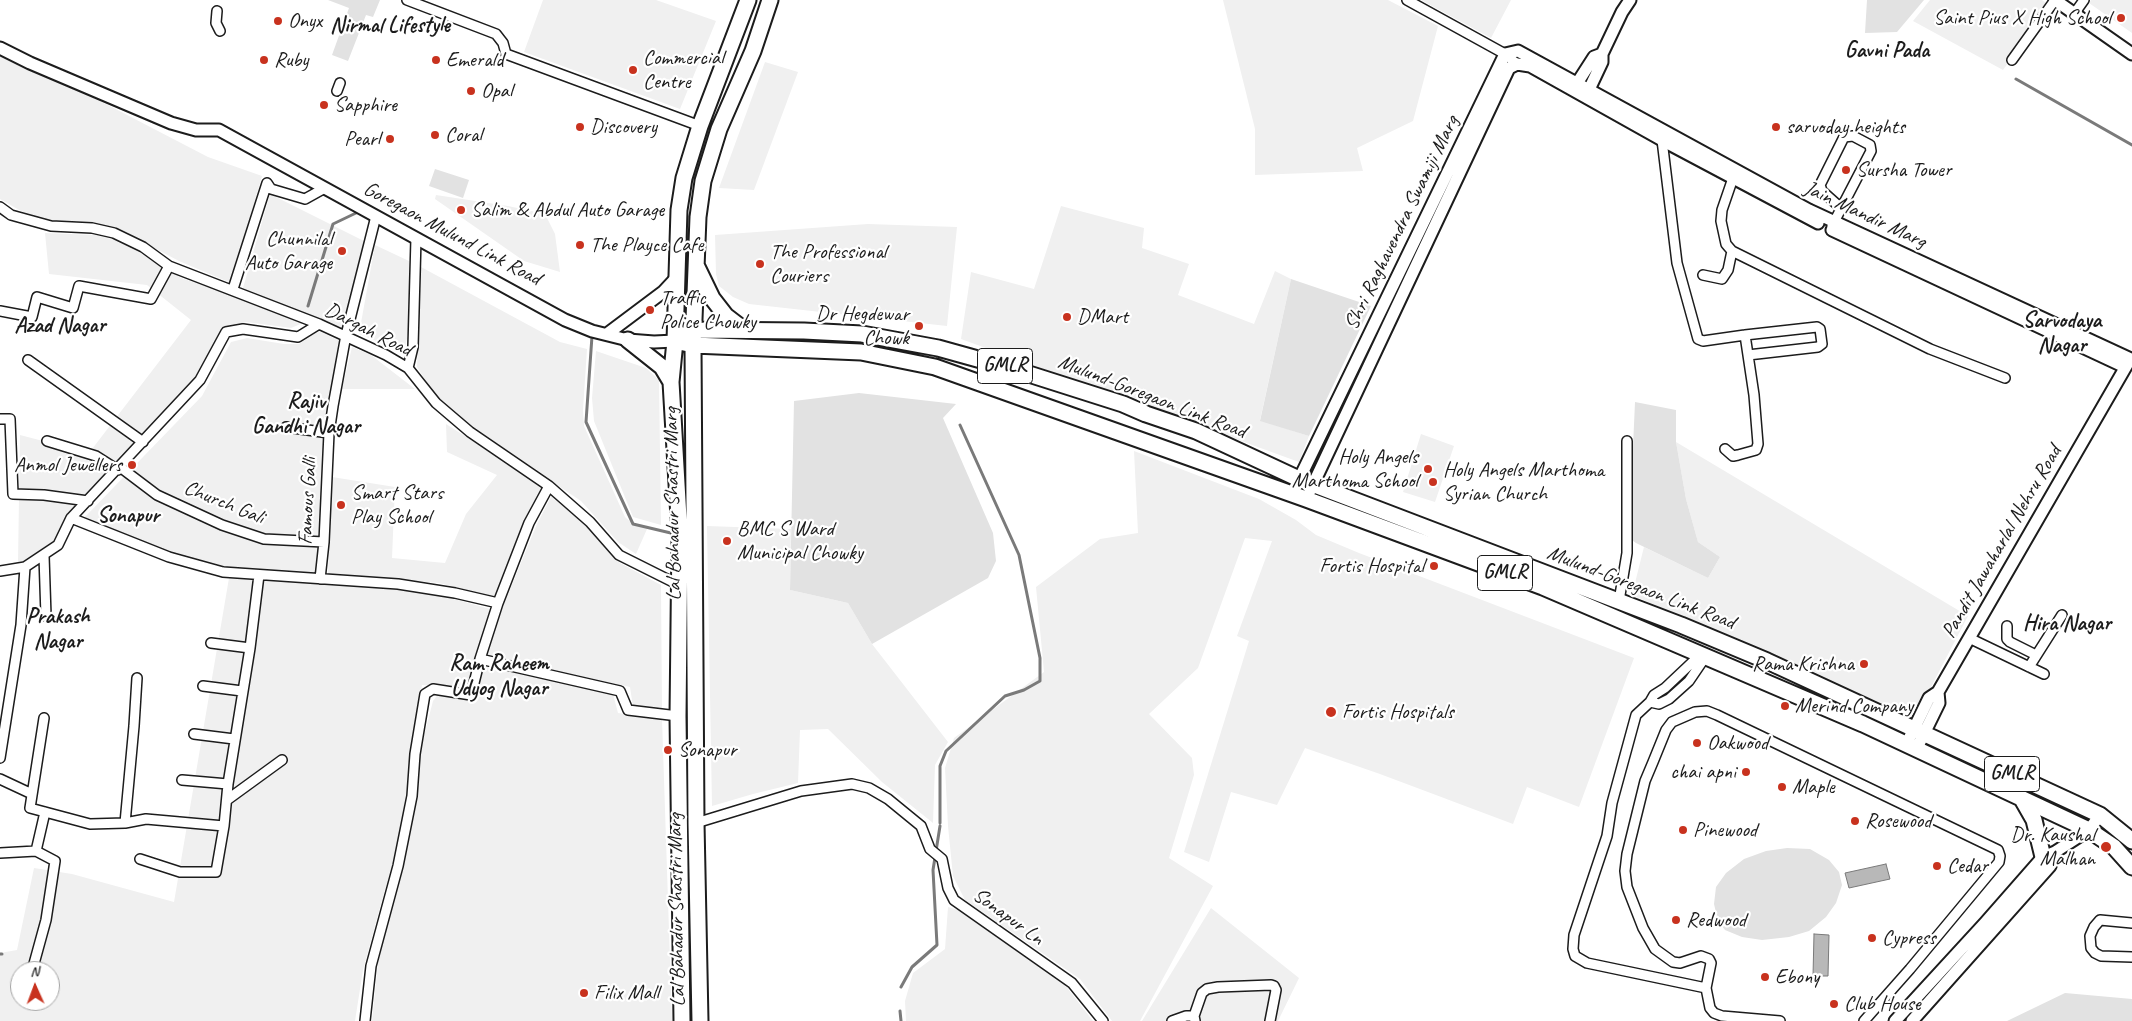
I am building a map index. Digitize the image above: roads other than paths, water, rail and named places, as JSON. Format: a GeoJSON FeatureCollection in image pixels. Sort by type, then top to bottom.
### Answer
{"type":"FeatureCollection","features":[{"type":"Feature","properties":{"kind":"main road","name":"Lal Bahadur Shastri Marg"},"geometry":{"type":"LineString","coordinates":[[682,1021],[678,716],[680,535],[671,382],[675,341],[679,210],[684,178],[700,126],[748,0]]}},
{"type":"Feature","properties":{"kind":"main road","name":"Lal Bahadur Shastri Marg"},"geometry":{"type":"LineString","coordinates":[[700,1021],[696,824],[694,337],[698,217],[703,181],[719,129],[752,51],[770,0]]}},
{"type":"Feature","properties":{"kind":"main road"},"geometry":{"type":"LineString","coordinates":[[708,103],[727,111]]}},
{"type":"Feature","properties":{"kind":"main road"},"geometry":{"type":"LineString","coordinates":[[696,266],[712,298],[726,316],[743,329]]}},
{"type":"Feature","properties":{"kind":"main road","name":"Mulund-Goregaon Link Road"},"geometry":{"type":"LineString","coordinates":[[675,341],[743,329],[862,334],[915,342],[1010,368],[1123,404],[1196,431],[1306,482],[1528,574],[1911,747]]}},
{"type":"Feature","properties":{"kind":"main road"},"geometry":{"type":"LineString","coordinates":[[801,350],[804,331]]}},
{"type":"Feature","properties":{"kind":"main road","name":"Mulund-Goregaon Link Road"},"geometry":{"type":"LineString","coordinates":[[694,337],[801,350],[861,352],[935,367],[1299,496],[1528,574],[1619,601],[1767,661],[1920,731]]}},
{"type":"Feature","properties":{"kind":"main road"},"geometry":{"type":"LineString","coordinates":[[628,340],[662,367],[671,382]]}},
{"type":"Feature","properties":{"kind":"main road","name":"GMLR"},"geometry":{"type":"LineString","coordinates":[[1920,731],[2100,815],[2132,841]]}},
{"type":"Feature","properties":{"kind":"main road","name":"GMLR"},"geometry":{"type":"LineString","coordinates":[[1911,747],[2089,830],[2114,847],[2132,868]]}},
{"type":"Feature","properties":{"kind":"main road"},"geometry":{"type":"LineString","coordinates":[[2022,798],[2049,854]]}},
{"type":"Feature","properties":{"kind":"street"},"geometry":{"type":"LineString","coordinates":[[407,0],[496,34],[503,44],[506,54],[700,126]]}},
{"type":"Feature","properties":{"kind":"street"},"geometry":{"type":"LineString","coordinates":[[1407,0],[1505,54],[1517,64],[1541,68]]}},
{"type":"Feature","properties":{"kind":"street"},"geometry":{"type":"LineString","coordinates":[[1622,0],[1622,12]]}},
{"type":"Feature","properties":{"kind":"street"},"geometry":{"type":"LineString","coordinates":[[1505,54],[1518,50],[1541,68],[1588,93],[1602,62],[1602,54],[1622,12],[1630,0]]}},
{"type":"Feature","properties":{"kind":"street"},"geometry":{"type":"LineString","coordinates":[[2012,60],[2055,0],[2132,54]]}},
{"type":"Feature","properties":{"kind":"street"},"geometry":{"type":"LineString","coordinates":[[2074,14],[2084,0]]}},
{"type":"Feature","properties":{"kind":"street"},"geometry":{"type":"LineString","coordinates":[[218,11],[216,23],[220,31]]}},
{"type":"Feature","properties":{"kind":"street","name":"Goregaon Mulund Link Road"},"geometry":{"type":"LineString","coordinates":[[0,48],[30,63],[171,123],[196,130],[219,130],[323,189],[376,216],[559,317],[592,331],[628,340],[675,341]]}},
{"type":"Feature","properties":{"kind":"street","name":"Shri Raghavendra Swamiji Marg"},"geometry":{"type":"LineString","coordinates":[[1472,134],[1505,54]]}},
{"type":"Feature","properties":{"kind":"street"},"geometry":{"type":"LineString","coordinates":[[1575,86],[1594,57],[1602,54]]}},
{"type":"Feature","properties":{"kind":"street","name":"Shri Raghavendra Swamiji Marg"},"geometry":{"type":"LineString","coordinates":[[1306,482],[1342,391],[1415,239],[1449,181],[1472,134],[1509,68],[1517,64]]}},
{"type":"Feature","properties":{"kind":"street","name":"Jain Mandir Marg"},"geometry":{"type":"LineString","coordinates":[[1588,93],[1652,130],[1793,206],[2081,342],[2129,361]]}},
{"type":"Feature","properties":{"kind":"street","name":"Jain Mandir Marg"},"geometry":{"type":"LineString","coordinates":[[1652,130],[1662,140],[1698,155]]}},
{"type":"Feature","properties":{"kind":"street"},"geometry":{"type":"LineString","coordinates":[[1832,225],[1871,152],[1870,145],[1853,136],[1844,137],[1820,185],[1822,191],[1841,208]]}},
{"type":"Feature","properties":{"kind":"street"},"geometry":{"type":"LineString","coordinates":[[1662,140],[1676,259],[1695,334],[1698,338],[1703,341],[1817,327],[1820,332],[1822,344],[1818,347],[1748,355]]}},
{"type":"Feature","properties":{"kind":"street","name":"Jain Mandir Marg"},"geometry":{"type":"LineString","coordinates":[[1722,168],[1733,178],[1756,186]]}},
{"type":"Feature","properties":{"kind":"street"},"geometry":{"type":"LineString","coordinates":[[1733,178],[1722,210],[1721,221],[1726,244],[1732,251],[1930,349],[2005,378]]}},
{"type":"Feature","properties":{"kind":"street","name":"Shri Raghavendra Swamiji Marg"},"geometry":{"type":"LineString","coordinates":[[1299,496],[1354,396],[1396,309],[1426,244],[1449,181]]}},
{"type":"Feature","properties":{"kind":"street"},"geometry":{"type":"LineString","coordinates":[[233,289],[267,183],[271,189],[305,199],[323,189]]}},
{"type":"Feature","properties":{"kind":"street","name":"Dargah Road"},"geometry":{"type":"LineString","coordinates":[[0,207],[12,215],[51,226],[92,228],[114,233],[143,247],[169,266],[233,289],[386,354],[408,368],[436,403],[470,432],[549,486],[590,522],[619,555],[680,586],[696,591]]}},
{"type":"Feature","properties":{"kind":"street","name":"Famous Galli"},"geometry":{"type":"LineString","coordinates":[[320,579],[324,542],[329,433],[346,336],[376,216]]}},
{"type":"Feature","properties":{"kind":"street"},"geometry":{"type":"LineString","coordinates":[[408,368],[413,347],[416,238]]}},
{"type":"Feature","properties":{"kind":"street"},"geometry":{"type":"LineString","coordinates":[[1415,239],[1426,244]]}},
{"type":"Feature","properties":{"kind":"street"},"geometry":{"type":"LineString","coordinates":[[1703,275],[1722,279],[1728,270],[1732,251]]}},
{"type":"Feature","properties":{"kind":"street"},"geometry":{"type":"LineString","coordinates":[[0,311],[32,316],[37,297],[72,308],[79,286],[151,299],[169,266]]}},
{"type":"Feature","properties":{"kind":"street"},"geometry":{"type":"LineString","coordinates":[[607,334],[663,292],[677,276]]}},
{"type":"Feature","properties":{"kind":"street"},"geometry":{"type":"LineString","coordinates":[[1384,304],[1396,309]]}},
{"type":"Feature","properties":{"kind":"street"},"geometry":{"type":"LineString","coordinates":[[0,571],[25,568],[58,545],[71,518],[200,380],[226,332],[243,329],[298,337],[319,324]]}},
{"type":"Feature","properties":{"kind":"street"},"geometry":{"type":"LineString","coordinates":[[1725,450],[1733,456],[1756,450],[1757,448],[1754,395],[1745,335]]}},
{"type":"Feature","properties":{"kind":"street"},"geometry":{"type":"LineString","coordinates":[[28,360],[143,442]]}},
{"type":"Feature","properties":{"kind":"street","name":"Pandit Jawaharlal Nehru Road"},"geometry":{"type":"LineString","coordinates":[[1920,731],[1929,698],[1938,692],[2129,361]]}},
{"type":"Feature","properties":{"kind":"street"},"geometry":{"type":"LineString","coordinates":[[1348,378],[1360,383]]}},
{"type":"Feature","properties":{"kind":"street"},"geometry":{"type":"LineString","coordinates":[[1342,391],[1354,396]]}},
{"type":"Feature","properties":{"kind":"street"},"geometry":{"type":"LineString","coordinates":[[0,419],[10,419],[13,494],[44,495],[88,501]]}},
{"type":"Feature","properties":{"kind":"street"},"geometry":{"type":"LineString","coordinates":[[286,427],[329,433]]}},
{"type":"Feature","properties":{"kind":"street","name":"Church Gali"},"geometry":{"type":"LineString","coordinates":[[47,441],[96,456],[119,468],[158,495],[222,526],[264,539],[324,542]]}},
{"type":"Feature","properties":{"kind":"street"},"geometry":{"type":"LineString","coordinates":[[1619,601],[1627,553],[1627,441]]}},
{"type":"Feature","properties":{"kind":"street"},"geometry":{"type":"LineString","coordinates":[[365,1021],[371,966],[398,866],[412,796],[415,754],[425,694],[433,689],[472,695],[480,659],[498,603],[529,523],[549,486]]}},
{"type":"Feature","properties":{"kind":"street"},"geometry":{"type":"LineString","coordinates":[[71,518],[117,538],[194,565],[223,572],[398,584],[455,593],[498,603]]}},
{"type":"Feature","properties":{"kind":"street"},"geometry":{"type":"LineString","coordinates":[[44,556],[46,616]]}},
{"type":"Feature","properties":{"kind":"street"},"geometry":{"type":"LineString","coordinates":[[0,758],[21,625],[25,568]]}},
{"type":"Feature","properties":{"kind":"street"},"geometry":{"type":"LineString","coordinates":[[140,859],[180,872],[216,872],[224,826],[234,740],[250,648],[259,575]]}},
{"type":"Feature","properties":{"kind":"street"},"geometry":{"type":"LineString","coordinates":[[2029,666],[2062,615]]}},
{"type":"Feature","properties":{"kind":"street"},"geometry":{"type":"LineString","coordinates":[[2007,626],[2007,639],[2010,642],[2036,655]]}},
{"type":"Feature","properties":{"kind":"street"},"geometry":{"type":"LineString","coordinates":[[1969,638],[2044,674]]}},
{"type":"Feature","properties":{"kind":"street"},"geometry":{"type":"LineString","coordinates":[[2003,654],[2010,642]]}},
{"type":"Feature","properties":{"kind":"street"},"geometry":{"type":"LineString","coordinates":[[211,643],[250,648]]}},
{"type":"Feature","properties":{"kind":"street"},"geometry":{"type":"LineString","coordinates":[[1704,655],[1654,695],[1650,702],[1636,715],[1612,803],[1607,836],[1574,936],[1573,950],[1575,956],[1587,963],[1706,988]]}},
{"type":"Feature","properties":{"kind":"street"},"geometry":{"type":"LineString","coordinates":[[480,659],[620,691],[628,710],[678,716]]}},
{"type":"Feature","properties":{"kind":"street"},"geometry":{"type":"LineString","coordinates":[[125,823],[137,678]]}},
{"type":"Feature","properties":{"kind":"street"},"geometry":{"type":"LineString","coordinates":[[203,686],[242,692]]}},
{"type":"Feature","properties":{"kind":"street"},"geometry":{"type":"LineString","coordinates":[[1780,1021],[1717,1015],[1710,1008],[1706,988],[1711,963],[1709,959],[1701,956],[1680,963],[1673,962],[1655,950],[1643,928],[1627,887],[1625,871],[1645,781],[1666,730],[1672,722],[1695,712],[1707,711],[1998,850],[2000,856],[1998,862],[1910,969],[1864,1021]]}},
{"type":"Feature","properties":{"kind":"street"},"geometry":{"type":"LineString","coordinates":[[44,718],[30,808],[90,824],[125,823],[146,819],[224,826]]}},
{"type":"Feature","properties":{"kind":"street"},"geometry":{"type":"LineString","coordinates":[[1911,747],[1920,731]]}},
{"type":"Feature","properties":{"kind":"street"},"geometry":{"type":"LineString","coordinates":[[194,734],[234,740]]}},
{"type":"Feature","properties":{"kind":"street"},"geometry":{"type":"LineString","coordinates":[[227,800],[282,760]]}},
{"type":"Feature","properties":{"kind":"street"},"geometry":{"type":"LineString","coordinates":[[0,779],[32,794]]}},
{"type":"Feature","properties":{"kind":"street"},"geometry":{"type":"LineString","coordinates":[[182,780],[228,784]]}},
{"type":"Feature","properties":{"kind":"street","name":"Sonapur Ln"},"geometry":{"type":"LineString","coordinates":[[696,824],[801,791],[852,784],[869,788],[888,799],[921,826],[930,849],[942,859],[948,888],[954,900],[1072,983],[1103,1021]]}},
{"type":"Feature","properties":{"kind":"street"},"geometry":{"type":"LineString","coordinates":[[36,851],[45,812]]}},
{"type":"Feature","properties":{"kind":"street"},"geometry":{"type":"LineString","coordinates":[[1900,1019],[1934,980],[1990,927],[2017,896],[2049,854],[2089,830],[2100,815]]}},
{"type":"Feature","properties":{"kind":"street"},"geometry":{"type":"LineString","coordinates":[[0,853],[36,851],[55,862],[46,920],[35,961]]}},
{"type":"Feature","properties":{"kind":"street"},"geometry":{"type":"LineString","coordinates":[[2132,923],[2100,920],[2090,936],[2091,948],[2102,956],[2132,957]]}},
{"type":"Feature","properties":{"kind":"street"},"geometry":{"type":"LineString","coordinates":[[1912,1021],[1943,987],[1972,946]]}},
{"type":"Feature","properties":{"kind":"street"},"geometry":{"type":"LineString","coordinates":[[1934,980],[1943,987]]}},
{"type":"Feature","properties":{"kind":"street"},"geometry":{"type":"LineString","coordinates":[[1172,1021],[1186,1016],[1195,1019],[1202,993],[1212,987],[1270,985],[1274,986],[1276,990],[1270,1021]]}},
{"type":"Feature","properties":{"kind":"waterway"},"geometry":{"type":"LineString","coordinates":[[2016,79],[2132,145]]}},
{"type":"Feature","properties":{"kind":"waterway"},"geometry":{"type":"LineString","coordinates":[[308,306],[333,224],[356,213]]}},
{"type":"Feature","properties":{"kind":"waterway"},"geometry":{"type":"LineString","coordinates":[[592,336],[586,422],[633,524],[675,534]]}},
{"type":"Feature","properties":{"kind":"waterway"},"geometry":{"type":"LineString","coordinates":[[940,823],[940,766],[946,751],[1005,696],[1024,690],[1040,681],[1040,658],[1019,555],[960,425]]}},
{"type":"Feature","properties":{"kind":"waterway"},"geometry":{"type":"LineString","coordinates":[[901,987],[912,967],[937,945],[933,870],[940,826]]}},
{"type":"Feature","properties":{"kind":"waterway"},"geometry":{"type":"LineString","coordinates":[[900,1011],[901,1021]]}},
{"type":"Feature","properties":{"kind":"place","name":"Saint Pius X High School"},"geometry":{"type":"Point","coordinates":[2121,18]}},
{"type":"Feature","properties":{"kind":"place","name":"Onyx"},"geometry":{"type":"Point","coordinates":[278,21]}},
{"type":"Feature","properties":{"kind":"place","name":"Ruby"},"geometry":{"type":"Point","coordinates":[264,60]}},
{"type":"Feature","properties":{"kind":"place","name":"Emerald"},"geometry":{"type":"Point","coordinates":[436,60]}},
{"type":"Feature","properties":{"kind":"place","name":"Commercial Centre"},"geometry":{"type":"Point","coordinates":[633,70]}},
{"type":"Feature","properties":{"kind":"place","name":"Opal"},"geometry":{"type":"Point","coordinates":[471,91]}},
{"type":"Feature","properties":{"kind":"place","name":"Sapphire"},"geometry":{"type":"Point","coordinates":[324,105]}},
{"type":"Feature","properties":{"kind":"place","name":"Discovery"},"geometry":{"type":"Point","coordinates":[580,127]}},
{"type":"Feature","properties":{"kind":"place","name":"sarvoday heights"},"geometry":{"type":"Point","coordinates":[1776,127]}},
{"type":"Feature","properties":{"kind":"place","name":"Coral"},"geometry":{"type":"Point","coordinates":[435,135]}},
{"type":"Feature","properties":{"kind":"place","name":"Pearl"},"geometry":{"type":"Point","coordinates":[390,139]}},
{"type":"Feature","properties":{"kind":"place","name":"Sursha Tower"},"geometry":{"type":"Point","coordinates":[1846,170]}},
{"type":"Feature","properties":{"kind":"place","name":"Salim & Abdul Auto Garage"},"geometry":{"type":"Point","coordinates":[461,210]}},
{"type":"Feature","properties":{"kind":"place","name":"The Playce Cafe"},"geometry":{"type":"Point","coordinates":[580,245]}},
{"type":"Feature","properties":{"kind":"place","name":"Chunnilal Auto Garage"},"geometry":{"type":"Point","coordinates":[342,251]}},
{"type":"Feature","properties":{"kind":"place","name":"The Professional Couriers"},"geometry":{"type":"Point","coordinates":[760,264]}},
{"type":"Feature","properties":{"kind":"place","name":"Traffic Police Chowky"},"geometry":{"type":"Point","coordinates":[650,310]}},
{"type":"Feature","properties":{"kind":"place","name":"DMart"},"geometry":{"type":"Point","coordinates":[1067,317]}},
{"type":"Feature","properties":{"kind":"place","name":"Dr Hegdewar Chowk"},"geometry":{"type":"Point","coordinates":[919,326]}},
{"type":"Feature","properties":{"kind":"place","name":"Anmol Jewellers"},"geometry":{"type":"Point","coordinates":[132,465]}},
{"type":"Feature","properties":{"kind":"place","name":"Holy Angels Marthoma School"},"geometry":{"type":"Point","coordinates":[1428,469]}},
{"type":"Feature","properties":{"kind":"place","name":"Holy Angels Marthoma Syrian Church"},"geometry":{"type":"Point","coordinates":[1433,482]}},
{"type":"Feature","properties":{"kind":"place","name":"Smart Stars Play School"},"geometry":{"type":"Point","coordinates":[341,505]}},
{"type":"Feature","properties":{"kind":"place","name":"BMC S Ward Municipal Chowky"},"geometry":{"type":"Point","coordinates":[727,541]}},
{"type":"Feature","properties":{"kind":"place","name":"Fortis Hospital"},"geometry":{"type":"Point","coordinates":[1434,566]}},
{"type":"Feature","properties":{"kind":"place","name":"Rama Krishna"},"geometry":{"type":"Point","coordinates":[1864,664]}},
{"type":"Feature","properties":{"kind":"place","name":"Merind Company"},"geometry":{"type":"Point","coordinates":[1785,706]}},
{"type":"Feature","properties":{"kind":"place","name":"Fortis Hospitals"},"geometry":{"type":"Point","coordinates":[1331,712]}},
{"type":"Feature","properties":{"kind":"place","name":"Oakwood"},"geometry":{"type":"Point","coordinates":[1697,743]}},
{"type":"Feature","properties":{"kind":"place","name":"Sonapur"},"geometry":{"type":"Point","coordinates":[668,750]}},
{"type":"Feature","properties":{"kind":"place","name":"chai apni"},"geometry":{"type":"Point","coordinates":[1746,772]}},
{"type":"Feature","properties":{"kind":"place","name":"Maple"},"geometry":{"type":"Point","coordinates":[1782,787]}},
{"type":"Feature","properties":{"kind":"place","name":"Rosewood"},"geometry":{"type":"Point","coordinates":[1855,821]}},
{"type":"Feature","properties":{"kind":"place","name":"Pinewood"},"geometry":{"type":"Point","coordinates":[1683,830]}},
{"type":"Feature","properties":{"kind":"place","name":"Dr. Kaushal Malhan"},"geometry":{"type":"Point","coordinates":[2106,847]}},
{"type":"Feature","properties":{"kind":"place","name":"Cedar"},"geometry":{"type":"Point","coordinates":[1937,866]}},
{"type":"Feature","properties":{"kind":"place","name":"Redwood"},"geometry":{"type":"Point","coordinates":[1676,920]}},
{"type":"Feature","properties":{"kind":"place","name":"Cypress"},"geometry":{"type":"Point","coordinates":[1872,938]}},
{"type":"Feature","properties":{"kind":"place","name":"Ebony"},"geometry":{"type":"Point","coordinates":[1765,977]}},
{"type":"Feature","properties":{"kind":"place","name":"Filix Mall"},"geometry":{"type":"Point","coordinates":[584,993]}},
{"type":"Feature","properties":{"kind":"place","name":"Club House"},"geometry":{"type":"Point","coordinates":[1834,1004]}},
{"type":"Feature","properties":{"kind":"district","name":"Nirmal Lifestyle"},"geometry":{"type":"Point","coordinates":[390,26]}},
{"type":"Feature","properties":{"kind":"district","name":"Gavni Pada"},"geometry":{"type":"Point","coordinates":[1887,51]}},
{"type":"Feature","properties":{"kind":"district","name":"Azad Nagar"},"geometry":{"type":"Point","coordinates":[60,326]}},
{"type":"Feature","properties":{"kind":"district","name":"Sarvodaya Nagar"},"geometry":{"type":"Point","coordinates":[2062,334]}},
{"type":"Feature","properties":{"kind":"district","name":"Rajiv Gandhi Nagar"},"geometry":{"type":"Point","coordinates":[306,415]}},
{"type":"Feature","properties":{"kind":"district","name":"Sonapur"},"geometry":{"type":"Point","coordinates":[128,516]}},
{"type":"Feature","properties":{"kind":"district","name":"Hira Nagar"},"geometry":{"type":"Point","coordinates":[2067,624]}},
{"type":"Feature","properties":{"kind":"district","name":"Prakash Nagar"},"geometry":{"type":"Point","coordinates":[58,630]}},
{"type":"Feature","properties":{"kind":"district","name":"Ram Raheem Udyog Nagar"},"geometry":{"type":"Point","coordinates":[499,676]}}]}
